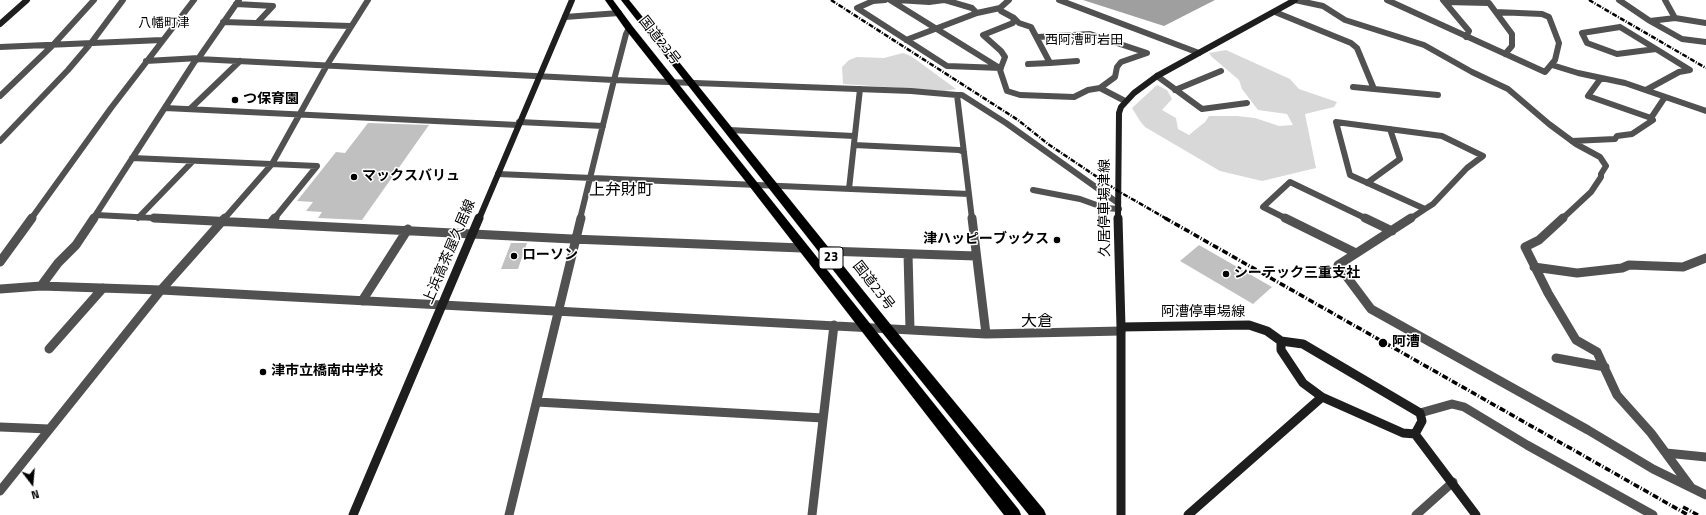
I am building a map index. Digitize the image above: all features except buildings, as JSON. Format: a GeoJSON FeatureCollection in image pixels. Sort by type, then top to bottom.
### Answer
{"type":"FeatureCollection","features":[{"type":"Feature","properties":{"kind":"highway","name":"国道23号"},"geometry":{"type":"LineString","coordinates":[[609,0],[629,28],[754,184],[802,248],[1012,515]]}},
{"type":"Feature","properties":{"kind":"highway","name":"国道23号"},"geometry":{"type":"LineString","coordinates":[[625,0],[886,328],[1038,515]]}},
{"type":"Feature","properties":{"kind":"main road"},"geometry":{"type":"LineString","coordinates":[[0,24],[27,0]]}},
{"type":"Feature","properties":{"kind":"main road","name":"上浜高茶屋久居線"},"geometry":{"type":"LineString","coordinates":[[353,515],[572,0]]}},
{"type":"Feature","properties":{"kind":"main road"},"geometry":{"type":"LineString","coordinates":[[1124,101],[1157,76],[1295,0]]}},
{"type":"Feature","properties":{"kind":"main road","name":"久居停車場津線"},"geometry":{"type":"LineString","coordinates":[[1121,515],[1121,329],[1118,206],[1119,113],[1124,101]]}},
{"type":"Feature","properties":{"kind":"main road","name":"阿漕停車場線"},"geometry":{"type":"LineString","coordinates":[[1121,329],[1249,325],[1267,331],[1281,341]]}},
{"type":"Feature","properties":{"kind":"main road"},"geometry":{"type":"LineString","coordinates":[[1415,434],[1422,421],[1420,413],[1303,344],[1281,341],[1281,350],[1303,383],[1322,397],[1403,433],[1415,434],[1453,482],[1476,515]]}},
{"type":"Feature","properties":{"kind":"main road"},"geometry":{"type":"LineString","coordinates":[[1188,515],[1322,397]]}},
{"type":"Feature","properties":{"kind":"street"},"geometry":{"type":"LineString","coordinates":[[0,96],[53,45],[94,0]]}},
{"type":"Feature","properties":{"kind":"street"},"geometry":{"type":"LineString","coordinates":[[0,141],[35,106],[91,43],[123,0]]}},
{"type":"Feature","properties":{"kind":"street"},"geometry":{"type":"LineString","coordinates":[[0,262],[146,61],[194,0]]}},
{"type":"Feature","properties":{"kind":"street"},"geometry":{"type":"LineString","coordinates":[[0,491],[161,290],[272,164],[327,65],[368,0]]}},
{"type":"Feature","properties":{"kind":"street"},"geometry":{"type":"LineString","coordinates":[[885,0],[873,1],[857,8],[947,66],[1001,68]]}},
{"type":"Feature","properties":{"kind":"street"},"geometry":{"type":"LineString","coordinates":[[890,0],[1001,68]]}},
{"type":"Feature","properties":{"kind":"street"},"geometry":{"type":"LineString","coordinates":[[897,0],[929,2],[944,0],[972,8],[977,13]]}},
{"type":"Feature","properties":{"kind":"street"},"geometry":{"type":"LineString","coordinates":[[906,40],[977,13],[1000,8],[1009,0]]}},
{"type":"Feature","properties":{"kind":"street"},"geometry":{"type":"LineString","coordinates":[[1059,0],[1199,53]]}},
{"type":"Feature","properties":{"kind":"street"},"geometry":{"type":"LineString","coordinates":[[1295,0],[1323,6],[1345,20],[1424,45],[1508,90],[1572,141],[1600,158],[1606,166],[1591,192],[1539,240],[1525,248],[1534,267],[1576,340],[1597,352],[1617,395],[1651,433],[1690,486]]}},
{"type":"Feature","properties":{"kind":"street"},"geometry":{"type":"LineString","coordinates":[[1387,0],[1545,72],[1555,60],[1560,44],[1548,17],[1542,14],[1496,12]]}},
{"type":"Feature","properties":{"kind":"street"},"geometry":{"type":"LineString","coordinates":[[1619,0],[1650,21],[1682,38],[1706,42]]}},
{"type":"Feature","properties":{"kind":"street"},"geometry":{"type":"LineString","coordinates":[[1665,0],[1675,18]]}},
{"type":"Feature","properties":{"kind":"street"},"geometry":{"type":"LineString","coordinates":[[1444,1],[1469,31],[1466,37]]}},
{"type":"Feature","properties":{"kind":"street"},"geometry":{"type":"LineString","coordinates":[[1444,1],[1489,3],[1512,34],[1512,46],[1505,54]]}},
{"type":"Feature","properties":{"kind":"street"},"geometry":{"type":"LineString","coordinates":[[41,286],[58,263],[76,245],[132,158],[237,2],[273,6],[257,23]]}},
{"type":"Feature","properties":{"kind":"street"},"geometry":{"type":"LineString","coordinates":[[1000,8],[1001,11],[1014,18],[1019,23],[1031,27],[1038,37],[1050,63]]}},
{"type":"Feature","properties":{"kind":"street"},"geometry":{"type":"LineString","coordinates":[[1274,12],[1351,44],[1357,48],[1374,89]]}},
{"type":"Feature","properties":{"kind":"street"},"geometry":{"type":"LineString","coordinates":[[565,17],[619,13]]}},
{"type":"Feature","properties":{"kind":"street"},"geometry":{"type":"LineString","coordinates":[[1014,18],[1013,23],[983,35],[1004,54],[1005,62],[1000,70],[1007,91],[1020,95],[1074,97],[1088,90],[1100,88],[1115,77],[1117,67],[1121,62],[1146,52],[1090,34],[1038,37]]}},
{"type":"Feature","properties":{"kind":"street"},"geometry":{"type":"LineString","coordinates":[[1650,21],[1675,18],[1706,23]]}},
{"type":"Feature","properties":{"kind":"street"},"geometry":{"type":"LineString","coordinates":[[223,22],[351,26]]}},
{"type":"Feature","properties":{"kind":"street"},"geometry":{"type":"LineString","coordinates":[[1646,90],[1679,72],[1690,70],[1656,49],[1620,27],[1582,33],[1587,43],[1618,54],[1656,49]]}},
{"type":"Feature","properties":{"kind":"street"},"geometry":{"type":"LineString","coordinates":[[509,515],[614,80],[626,34],[629,28]]}},
{"type":"Feature","properties":{"kind":"street"},"geometry":{"type":"LineString","coordinates":[[0,47],[162,40]]}},
{"type":"Feature","properties":{"kind":"street"},"geometry":{"type":"LineString","coordinates":[[146,61],[198,59],[540,77],[957,94],[962,95],[1072,168],[1118,206]]}},
{"type":"Feature","properties":{"kind":"street"},"geometry":{"type":"LineString","coordinates":[[190,109],[240,61]]}},
{"type":"Feature","properties":{"kind":"street"},"geometry":{"type":"LineString","coordinates":[[1028,64],[1077,61]]}},
{"type":"Feature","properties":{"kind":"street"},"geometry":{"type":"LineString","coordinates":[[1552,64],[1578,73],[1646,90],[1706,111]]}},
{"type":"Feature","properties":{"kind":"street"},"geometry":{"type":"LineString","coordinates":[[1175,90],[1221,71]]}},
{"type":"Feature","properties":{"kind":"street"},"geometry":{"type":"LineString","coordinates":[[1157,76],[1202,109],[1247,103]]}},
{"type":"Feature","properties":{"kind":"street"},"geometry":{"type":"LineString","coordinates":[[1601,78],[1588,96],[1651,118]]}},
{"type":"Feature","properties":{"kind":"street"},"geometry":{"type":"LineString","coordinates":[[1353,87],[1438,95]]}},
{"type":"Feature","properties":{"kind":"street"},"geometry":{"type":"LineString","coordinates":[[1100,88],[1124,101]]}},
{"type":"Feature","properties":{"kind":"street"},"geometry":{"type":"LineString","coordinates":[[849,189],[860,89]]}},
{"type":"Feature","properties":{"kind":"street"},"geometry":{"type":"LineString","coordinates":[[957,94],[986,334]]}},
{"type":"Feature","properties":{"kind":"street"},"geometry":{"type":"LineString","coordinates":[[1572,141],[1615,139],[1617,136],[1632,134],[1653,120],[1651,118],[1665,97]]}},
{"type":"Feature","properties":{"kind":"street"},"geometry":{"type":"LineString","coordinates":[[166,108],[519,124],[603,126]]}},
{"type":"Feature","properties":{"kind":"street"},"geometry":{"type":"LineString","coordinates":[[1425,209],[1350,175],[1336,122],[1442,136],[1483,156],[1467,168],[1433,204],[1338,265],[1371,309],[1588,430],[1653,469],[1706,495]]}},
{"type":"Feature","properties":{"kind":"street"},"geometry":{"type":"LineString","coordinates":[[1367,183],[1400,159],[1390,129]]}},
{"type":"Feature","properties":{"kind":"street"},"geometry":{"type":"LineString","coordinates":[[729,130],[854,136]]}},
{"type":"Feature","properties":{"kind":"street"},"geometry":{"type":"LineString","coordinates":[[854,145],[959,150],[964,152]]}},
{"type":"Feature","properties":{"kind":"street"},"geometry":{"type":"LineString","coordinates":[[132,158],[317,166],[270,224]]}},
{"type":"Feature","properties":{"kind":"street"},"geometry":{"type":"LineString","coordinates":[[138,218],[193,161]]}},
{"type":"Feature","properties":{"kind":"street"},"geometry":{"type":"LineString","coordinates":[[498,174],[969,194]]}},
{"type":"Feature","properties":{"kind":"street"},"geometry":{"type":"LineString","coordinates":[[1356,253],[1262,206],[1290,182],[1392,231]]}},
{"type":"Feature","properties":{"kind":"street"},"geometry":{"type":"LineString","coordinates":[[1033,190],[1073,197],[1105,208],[1118,206]]}},
{"type":"Feature","properties":{"kind":"street"},"geometry":{"type":"LineString","coordinates":[[96,215],[802,248]]}},
{"type":"Feature","properties":{"kind":"street"},"geometry":{"type":"LineString","coordinates":[[362,301],[408,229]]}},
{"type":"Feature","properties":{"kind":"street"},"geometry":{"type":"LineString","coordinates":[[826,251],[976,256]]}},
{"type":"Feature","properties":{"kind":"street"},"geometry":{"type":"LineString","coordinates":[[908,254],[910,329]]}},
{"type":"Feature","properties":{"kind":"street"},"geometry":{"type":"LineString","coordinates":[[1534,267],[1577,273],[1622,268],[1629,265],[1683,266],[1706,258]]}},
{"type":"Feature","properties":{"kind":"street"},"geometry":{"type":"LineString","coordinates":[[0,289],[41,286],[161,290],[864,326],[986,334],[1121,329]]}},
{"type":"Feature","properties":{"kind":"street"},"geometry":{"type":"LineString","coordinates":[[49,349],[103,288]]}},
{"type":"Feature","properties":{"kind":"street"},"geometry":{"type":"LineString","coordinates":[[812,515],[834,325]]}},
{"type":"Feature","properties":{"kind":"street"},"geometry":{"type":"LineString","coordinates":[[1556,358],[1605,367]]}},
{"type":"Feature","properties":{"kind":"street"},"geometry":{"type":"LineString","coordinates":[[537,402],[823,418]]}},
{"type":"Feature","properties":{"kind":"street"},"geometry":{"type":"LineString","coordinates":[[1420,413],[1452,404],[1464,407],[1526,444],[1653,515]]}},
{"type":"Feature","properties":{"kind":"street"},"geometry":{"type":"LineString","coordinates":[[0,427],[49,429]]}},
{"type":"Feature","properties":{"kind":"street"},"geometry":{"type":"LineString","coordinates":[[1666,453],[1706,457]]}},
{"type":"Feature","properties":{"kind":"street"},"geometry":{"type":"LineString","coordinates":[[1416,515],[1453,482]]}},
{"type":"Feature","properties":{"kind":"shaded area"},"geometry":{"type":"Polygon","coordinates":[[[1083,0],[1215,0],[1164,26],[1083,0]]]}},
{"type":"Feature","properties":{"kind":"shaded area"},"geometry":{"type":"Polygon","coordinates":[[[1226,50],[1290,79],[1299,89],[1337,102],[1334,107],[1305,114],[1316,168],[1262,181],[1220,171],[1145,127],[1140,121],[1132,108],[1157,85],[1167,90],[1172,99],[1162,110],[1176,118],[1178,129],[1189,135],[1205,122],[1209,116],[1237,116],[1255,118],[1279,126],[1293,125],[1287,114],[1258,110],[1242,89],[1239,80],[1209,53],[1226,50]]]}},
{"type":"Feature","properties":{"kind":"shaded area"},"geometry":{"type":"Polygon","coordinates":[[[903,53],[911,56],[956,89],[944,91],[843,84],[842,67],[849,60],[857,57],[884,58],[903,53]]]}},
{"type":"Feature","properties":{"kind":"railway"},"geometry":{"type":"LineString","coordinates":[[831,0],[1018,120],[1048,144],[1118,191],[1167,219]]}},
{"type":"Feature","properties":{"kind":"railway"},"geometry":{"type":"LineString","coordinates":[[1589,0],[1706,68]]}},
{"type":"Feature","properties":{"kind":"railway"},"geometry":{"type":"LineString","coordinates":[[1165,218],[1688,515]]}},
{"type":"Feature","properties":{"kind":"railway"},"geometry":{"type":"LineString","coordinates":[[1683,507],[1698,515]]}},
{"type":"Feature","properties":{"kind":"place","name":"つ保育園"},"geometry":{"type":"Point","coordinates":[235,100]}},
{"type":"Feature","properties":{"kind":"place","name":"マックスバリュ"},"geometry":{"type":"Point","coordinates":[354,177]}},
{"type":"Feature","properties":{"kind":"place","name":"津ハッピーブックス"},"geometry":{"type":"Point","coordinates":[1057,240]}},
{"type":"Feature","properties":{"kind":"place","name":"ローソン"},"geometry":{"type":"Point","coordinates":[514,256]}},
{"type":"Feature","properties":{"kind":"place","name":"シーテック三重支社"},"geometry":{"type":"Point","coordinates":[1226,274]}},
{"type":"Feature","properties":{"kind":"place","name":"阿漕"},"geometry":{"type":"Point","coordinates":[1383,343]}},
{"type":"Feature","properties":{"kind":"place","name":"津市立橋南中学校"},"geometry":{"type":"Point","coordinates":[263,372]}},
{"type":"Feature","properties":{"kind":"district","name":"八幡町津"},"geometry":{"type":"Point","coordinates":[164,24]}},
{"type":"Feature","properties":{"kind":"district","name":"西阿漕町岩田"},"geometry":{"type":"Point","coordinates":[1084,41]}},
{"type":"Feature","properties":{"kind":"district","name":"上弁財町"},"geometry":{"type":"Point","coordinates":[621,191]}},
{"type":"Feature","properties":{"kind":"district","name":"大倉"},"geometry":{"type":"Point","coordinates":[1037,322]}}]}
